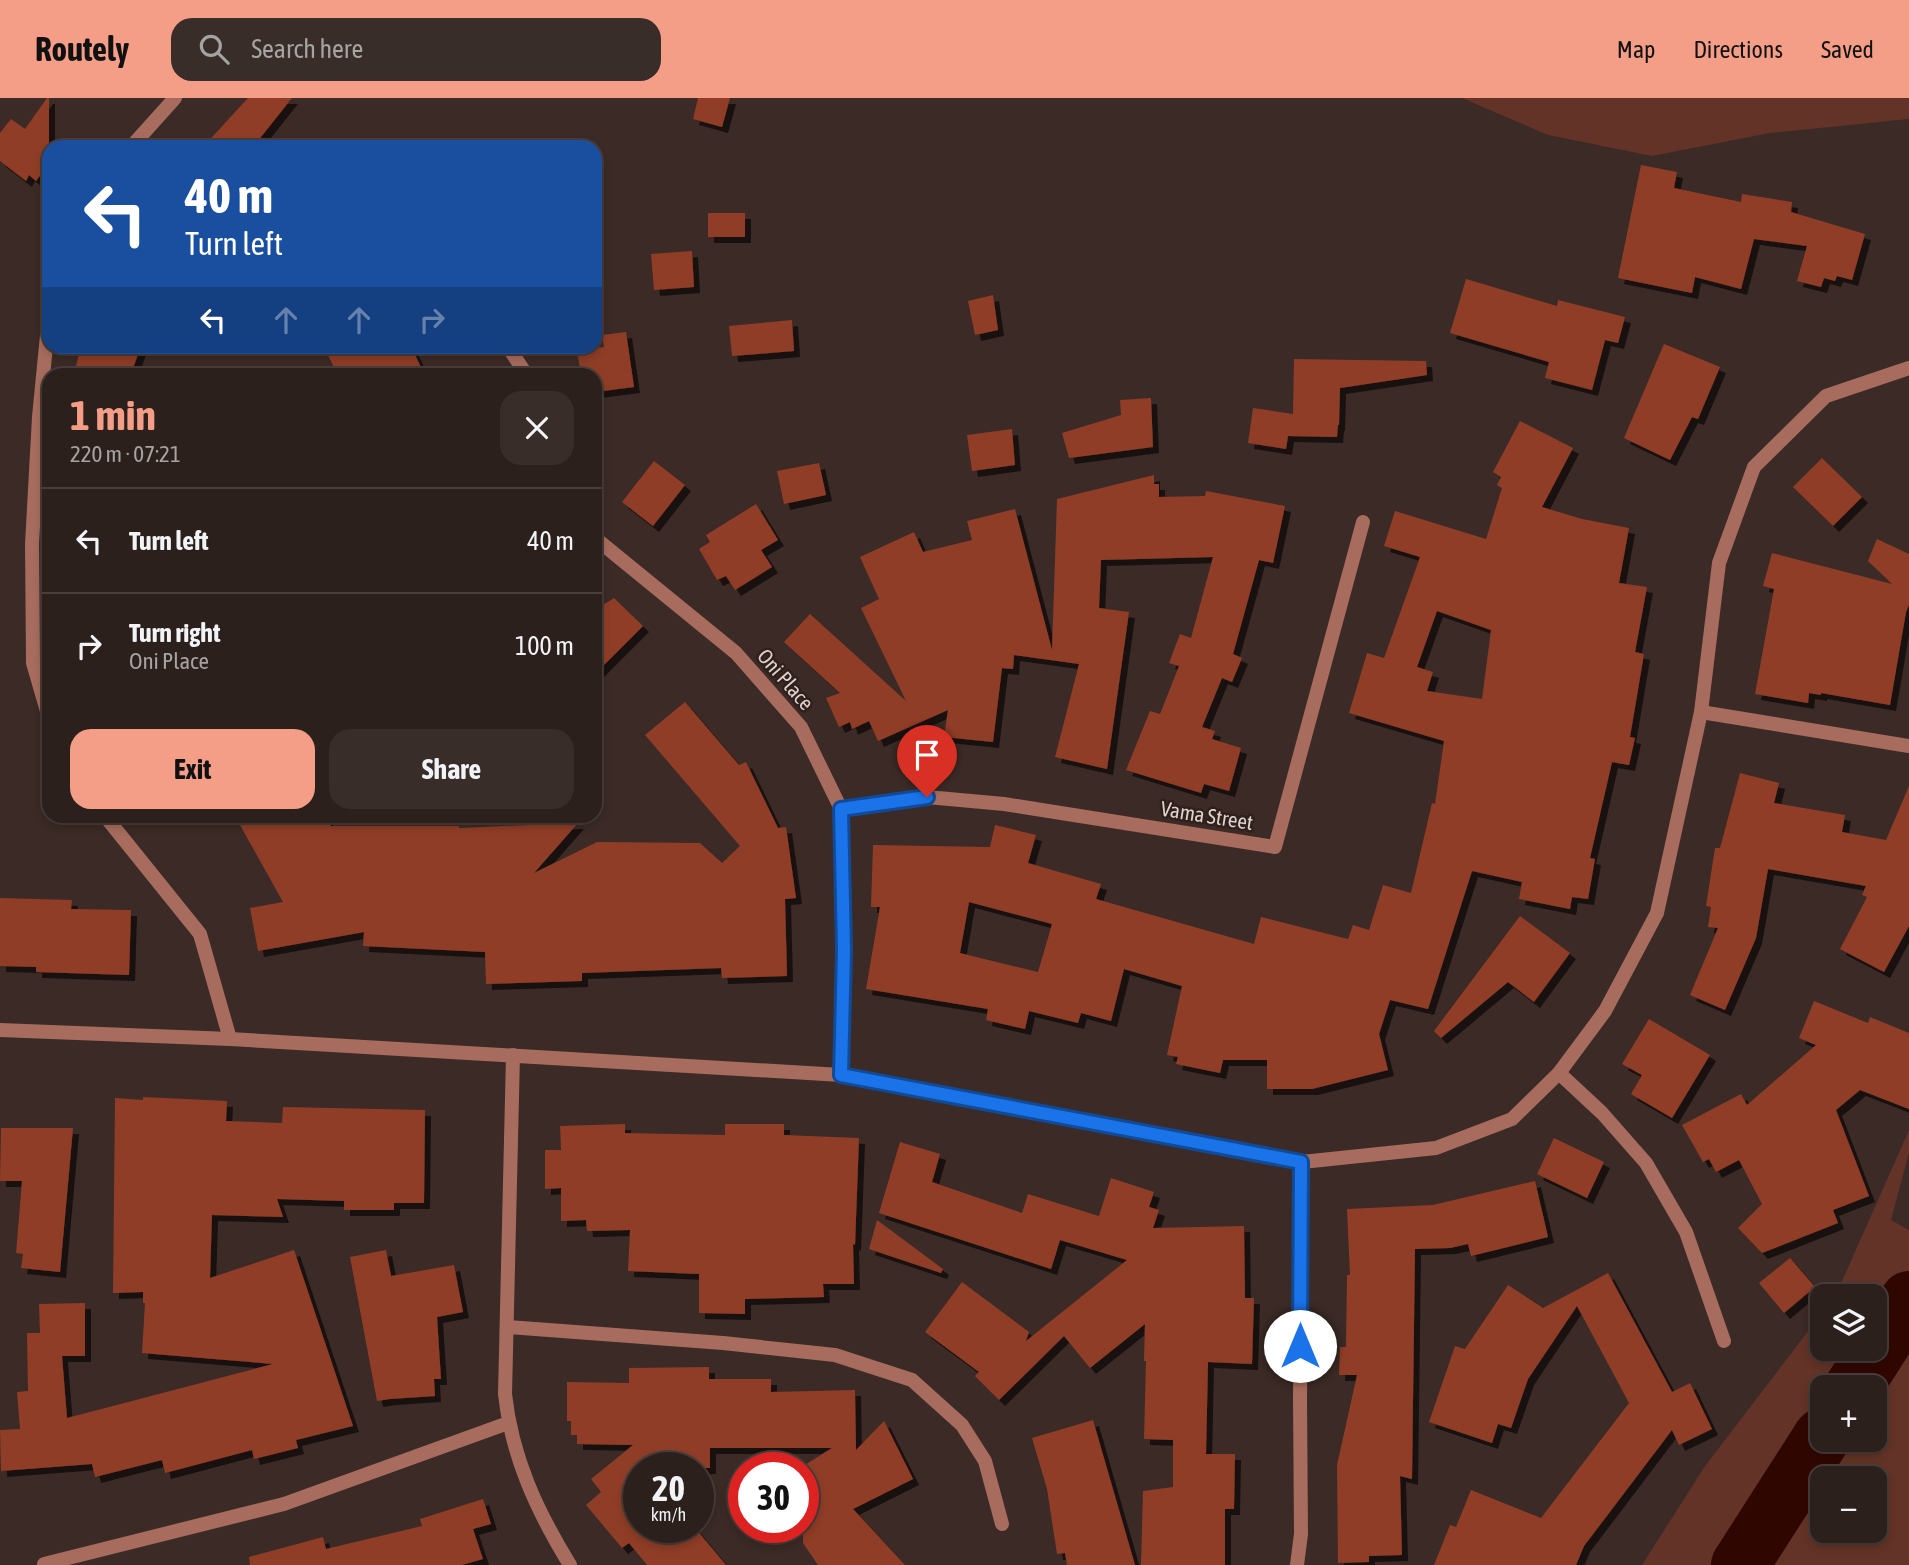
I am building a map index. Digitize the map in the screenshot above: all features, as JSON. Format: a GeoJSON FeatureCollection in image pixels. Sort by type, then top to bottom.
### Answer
{"type":"FeatureCollection","features":[{"type":"Feature","properties":{"kind":"street"},"geometry":{"type":"LineString","coordinates":[[137,140],[175,98]]}},
{"type":"Feature","properties":{"kind":"street"},"geometry":{"type":"LineString","coordinates":[[0,1030],[230,1039],[841,1075],[1301,1162],[1436,1148],[1512,1119],[1559,1073],[1605,1011],[1657,913],[1701,712],[1719,564],[1754,467],[1826,397],[1909,368]]}},
{"type":"Feature","properties":{"kind":"street"},"geometry":{"type":"LineString","coordinates":[[42,386],[32,557],[33,663],[42,694]]}},
{"type":"Feature","properties":{"kind":"street","name":"Vama Street"},"geometry":{"type":"LineString","coordinates":[[841,809],[927,797],[1004,804],[1275,846],[1363,522]]}},
{"type":"Feature","properties":{"kind":"street","name":"Oni Place"},"geometry":{"type":"LineString","coordinates":[[602,544],[736,653],[801,727],[841,809],[844,950],[841,1075]]}},
{"type":"Feature","properties":{"kind":"street"},"geometry":{"type":"LineString","coordinates":[[1701,712],[1909,746]]}},
{"type":"Feature","properties":{"kind":"street"},"geometry":{"type":"LineString","coordinates":[[111,823],[200,934],[230,1039]]}},
{"type":"Feature","properties":{"kind":"street"},"geometry":{"type":"LineString","coordinates":[[513,1055],[505,1394],[508,1423],[521,1469],[570,1565]]}},
{"type":"Feature","properties":{"kind":"street"},"geometry":{"type":"LineString","coordinates":[[1559,1073],[1602,1113],[1646,1163],[1686,1232],[1724,1341]]}},
{"type":"Feature","properties":{"kind":"street"},"geometry":{"type":"LineString","coordinates":[[1297,1565],[1301,1534],[1301,1162]]}},
{"type":"Feature","properties":{"kind":"street"},"geometry":{"type":"LineString","coordinates":[[508,1327],[723,1343],[835,1355],[912,1380],[962,1425],[985,1461],[1002,1524]]}},
{"type":"Feature","properties":{"kind":"street"},"geometry":{"type":"LineString","coordinates":[[44,1564],[284,1504],[508,1423]]}},
{"type":"Feature","properties":{"kind":"shaded area"},"geometry":{"type":"Polygon","coordinates":[[[1462,98],[1909,98],[1909,119],[1770,133],[1652,156],[1548,135],[1462,98]]]}},
{"type":"Feature","properties":{"kind":"shaded area"},"geometry":{"type":"Polygon","coordinates":[[[1909,1130],[1909,1153],[1891,1220],[1909,1230],[1909,1565],[1642,1565],[1705,1466],[1810,1329],[1810,1361],[1887,1361],[1887,1284],[1841,1284],[1909,1130]]]}},
{"type":"Feature","properties":{"kind":"building"},"geometry":{"type":"Polygon","coordinates":[[[49,98],[49,140],[42,140],[42,173],[36,181],[29,175],[26,181],[0,161],[0,133],[11,119],[25,129],[49,98]]]}},
{"type":"Feature","properties":{"kind":"building"},"geometry":{"type":"Polygon","coordinates":[[[248,98],[292,98],[259,140],[209,140],[248,98]]]}},
{"type":"Feature","properties":{"kind":"building"},"geometry":{"type":"Polygon","coordinates":[[[698,98],[730,98],[722,127],[693,119],[698,98]]]}},
{"type":"Feature","properties":{"kind":"building"},"geometry":{"type":"Polygon","coordinates":[[[1641,165],[1677,172],[1674,188],[1741,202],[1742,194],[1792,202],[1791,212],[1865,234],[1852,280],[1837,276],[1835,281],[1824,278],[1821,287],[1797,281],[1807,246],[1754,239],[1741,289],[1695,277],[1692,293],[1618,278],[1641,165]]]}},
{"type":"Feature","properties":{"kind":"building"},"geometry":{"type":"Polygon","coordinates":[[[708,213],[745,213],[745,237],[708,237],[708,213]]]}},
{"type":"Feature","properties":{"kind":"building"},"geometry":{"type":"Polygon","coordinates":[[[692,251],[694,287],[654,290],[651,254],[692,251]]]}},
{"type":"Feature","properties":{"kind":"building"},"geometry":{"type":"Polygon","coordinates":[[[1466,279],[1557,306],[1558,300],[1625,317],[1618,343],[1605,340],[1592,390],[1545,378],[1549,362],[1450,333],[1466,279]]]}},
{"type":"Feature","properties":{"kind":"building"},"geometry":{"type":"Polygon","coordinates":[[[993,295],[998,330],[975,335],[968,301],[993,295]]]}},
{"type":"Feature","properties":{"kind":"building"},"geometry":{"type":"Polygon","coordinates":[[[792,320],[794,351],[732,356],[729,326],[792,320]]]}},
{"type":"Feature","properties":{"kind":"building"},"geometry":{"type":"Polygon","coordinates":[[[626,332],[634,387],[602,391],[602,368],[580,368],[578,354],[602,354],[602,335],[626,332]]]}},
{"type":"Feature","properties":{"kind":"building"},"geometry":{"type":"Polygon","coordinates":[[[1664,344],[1720,367],[1698,419],[1692,417],[1670,460],[1624,438],[1664,344]]]}},
{"type":"Feature","properties":{"kind":"building"},"geometry":{"type":"Polygon","coordinates":[[[79,354],[138,354],[133,368],[76,368],[79,354]]]}},
{"type":"Feature","properties":{"kind":"building"},"geometry":{"type":"Polygon","coordinates":[[[415,354],[421,368],[334,368],[328,355],[415,354]]]}},
{"type":"Feature","properties":{"kind":"building"},"geometry":{"type":"Polygon","coordinates":[[[1294,359],[1426,361],[1427,375],[1340,388],[1337,437],[1288,436],[1286,449],[1248,443],[1253,408],[1293,414],[1294,359]]]}},
{"type":"Feature","properties":{"kind":"building"},"geometry":{"type":"Polygon","coordinates":[[[1151,398],[1153,447],[1069,458],[1062,433],[1121,415],[1120,400],[1151,398]]]}},
{"type":"Feature","properties":{"kind":"building"},"geometry":{"type":"Polygon","coordinates":[[[1520,421],[1573,448],[1542,507],[1582,519],[1629,528],[1619,583],[1647,587],[1635,652],[1644,654],[1630,737],[1635,738],[1629,765],[1612,762],[1590,858],[1595,859],[1588,899],[1572,897],[1570,909],[1519,899],[1522,882],[1472,871],[1428,1009],[1390,1000],[1379,1034],[1388,1070],[1312,1089],[1267,1089],[1267,1060],[1223,1060],[1220,1073],[1176,1064],[1178,1057],[1167,1055],[1182,986],[1124,969],[1111,1021],[1081,1013],[1078,1023],[1029,1011],[1025,1029],[986,1020],[988,1009],[866,989],[880,907],[871,907],[873,845],[990,847],[995,825],[1036,835],[1028,863],[1101,884],[1096,899],[1254,944],[1261,917],[1348,939],[1353,925],[1369,930],[1383,885],[1411,893],[1432,803],[1435,804],[1444,741],[1349,713],[1367,653],[1384,658],[1420,557],[1384,546],[1395,511],[1486,539],[1502,488],[1497,485],[1501,477],[1493,472],[1520,421]],[[1437,611],[1417,667],[1433,672],[1427,691],[1482,699],[1491,630],[1437,611]],[[969,902],[960,953],[1038,972],[1052,924],[969,902]]]}},
{"type":"Feature","properties":{"kind":"building"},"geometry":{"type":"Polygon","coordinates":[[[1012,429],[1015,465],[972,471],[967,435],[1012,429]]]}},
{"type":"Feature","properties":{"kind":"building"},"geometry":{"type":"Polygon","coordinates":[[[1822,458],[1862,497],[1833,526],[1793,487],[1822,458]]]}},
{"type":"Feature","properties":{"kind":"building"},"geometry":{"type":"Polygon","coordinates":[[[654,461],[685,485],[653,526],[622,502],[654,461]]]}},
{"type":"Feature","properties":{"kind":"building"},"geometry":{"type":"Polygon","coordinates":[[[819,463],[826,495],[784,504],[777,471],[819,463]]]}},
{"type":"Feature","properties":{"kind":"building"},"geometry":{"type":"Polygon","coordinates":[[[1154,475],[1154,484],[1159,484],[1159,497],[1205,496],[1206,491],[1285,506],[1273,563],[1259,560],[1233,654],[1242,658],[1232,682],[1222,678],[1202,727],[1215,731],[1212,739],[1241,748],[1229,791],[1204,784],[1201,793],[1126,770],[1150,711],[1160,714],[1179,666],[1169,663],[1180,634],[1191,638],[1213,557],[1101,560],[1099,608],[1129,612],[1107,769],[1055,757],[1079,664],[1014,655],[1013,669],[1002,668],[993,742],[944,737],[948,710],[878,741],[869,721],[852,729],[850,722],[839,727],[826,698],[840,693],[784,642],[810,614],[906,701],[861,608],[879,599],[860,557],[914,532],[923,552],[972,540],[967,521],[1015,509],[1052,650],[1057,499],[1154,475]]]}},
{"type":"Feature","properties":{"kind":"building"},"geometry":{"type":"Polygon","coordinates":[[[756,504],[778,540],[761,550],[772,567],[735,590],[726,576],[717,580],[699,549],[710,542],[706,535],[756,504]]]}},
{"type":"Feature","properties":{"kind":"building"},"geometry":{"type":"Polygon","coordinates":[[[1877,539],[1909,554],[1909,605],[1890,705],[1821,693],[1809,693],[1808,703],[1755,694],[1774,589],[1763,586],[1772,553],[1892,584],[1868,561],[1877,539]]]}},
{"type":"Feature","properties":{"kind":"building"},"geometry":{"type":"Polygon","coordinates":[[[614,598],[643,626],[602,667],[602,606],[614,598]]]}},
{"type":"Feature","properties":{"kind":"building"},"geometry":{"type":"Polygon","coordinates":[[[685,702],[739,765],[746,762],[778,828],[786,827],[796,898],[785,899],[787,976],[722,978],[721,968],[582,973],[582,981],[486,984],[485,952],[363,946],[364,932],[258,951],[250,908],[283,902],[239,823],[459,828],[578,823],[534,873],[597,842],[700,843],[722,863],[740,846],[645,735],[685,702]]]}},
{"type":"Feature","properties":{"kind":"building"},"geometry":{"type":"Polygon","coordinates":[[[1740,773],[1779,783],[1774,803],[1845,815],[1842,832],[1886,840],[1909,786],[1909,926],[1884,972],[1840,949],[1867,897],[1862,895],[1866,886],[1768,869],[1756,938],[1725,1010],[1690,995],[1718,928],[1708,927],[1711,907],[1706,906],[1715,848],[1720,848],[1740,773]]]}},
{"type":"Feature","properties":{"kind":"building"},"geometry":{"type":"Polygon","coordinates":[[[0,898],[72,900],[71,909],[131,910],[129,975],[36,972],[36,967],[0,966],[0,898]]]}},
{"type":"Feature","properties":{"kind":"building"},"geometry":{"type":"Polygon","coordinates":[[[1520,916],[1570,953],[1534,1002],[1508,982],[1441,1038],[1434,1031],[1520,916]]]}},
{"type":"Feature","properties":{"kind":"building"},"geometry":{"type":"Polygon","coordinates":[[[1814,1001],[1868,1023],[1870,1017],[1909,1033],[1909,1109],[1860,1090],[1836,1110],[1869,1196],[1833,1210],[1838,1223],[1762,1253],[1738,1228],[1762,1204],[1739,1160],[1716,1172],[1709,1159],[1703,1162],[1682,1125],[1741,1094],[1747,1105],[1816,1045],[1799,1038],[1814,1001]]]}},
{"type":"Feature","properties":{"kind":"building"},"geometry":{"type":"Polygon","coordinates":[[[1649,1019],[1710,1055],[1672,1118],[1631,1094],[1642,1075],[1622,1064],[1649,1019]]]}},
{"type":"Feature","properties":{"kind":"building"},"geometry":{"type":"Polygon","coordinates":[[[143,1097],[227,1101],[226,1121],[282,1123],[283,1107],[425,1110],[424,1203],[394,1203],[394,1210],[344,1210],[344,1201],[277,1199],[283,1217],[212,1215],[210,1278],[294,1250],[353,1426],[296,1440],[298,1448],[254,1459],[252,1450],[165,1473],[162,1460],[95,1477],[92,1464],[1,1471],[0,1430],[20,1429],[17,1392],[28,1391],[27,1333],[40,1333],[39,1304],[85,1303],[85,1356],[62,1356],[67,1418],[273,1364],[142,1353],[145,1303],[143,1292],[113,1293],[115,1098],[143,1100],[143,1097]]]}},
{"type":"Feature","properties":{"kind":"building"},"geometry":{"type":"Polygon","coordinates":[[[625,1124],[625,1133],[725,1135],[725,1124],[784,1124],[784,1135],[859,1138],[855,1245],[853,1244],[854,1284],[823,1284],[824,1297],[745,1299],[745,1314],[699,1313],[699,1274],[628,1271],[630,1230],[587,1231],[586,1220],[561,1221],[561,1188],[545,1189],[545,1150],[561,1150],[560,1126],[625,1124]]]}},
{"type":"Feature","properties":{"kind":"building"},"geometry":{"type":"Polygon","coordinates":[[[1,1128],[73,1128],[60,1272],[21,1268],[23,1254],[16,1253],[22,1181],[0,1181],[1,1128]]]}},
{"type":"Feature","properties":{"kind":"building"},"geometry":{"type":"Polygon","coordinates":[[[1554,1138],[1604,1162],[1587,1198],[1537,1174],[1554,1138]]]}},
{"type":"Feature","properties":{"kind":"building"},"geometry":{"type":"Polygon","coordinates":[[[900,1142],[940,1154],[932,1182],[1022,1213],[1028,1194],[1099,1216],[1111,1178],[1154,1192],[1149,1207],[1159,1210],[1153,1228],[1244,1226],[1245,1298],[1254,1298],[1252,1364],[1208,1362],[1206,1454],[1235,1454],[1234,1509],[1225,1509],[1225,1565],[1141,1565],[1143,1491],[1173,1487],[1173,1440],[1144,1439],[1145,1324],[1090,1368],[1064,1336],[999,1400],[975,1376],[979,1372],[925,1332],[962,1282],[1029,1332],[1026,1341],[1127,1260],[1060,1240],[1051,1269],[879,1213],[900,1142]]]}},
{"type":"Feature","properties":{"kind":"building"},"geometry":{"type":"Polygon","coordinates":[[[1535,1181],[1548,1237],[1471,1256],[1468,1244],[1450,1248],[1415,1249],[1412,1479],[1400,1476],[1402,1555],[1369,1556],[1369,1562],[1338,1563],[1337,1465],[1357,1375],[1339,1375],[1340,1347],[1346,1347],[1347,1275],[1350,1275],[1347,1209],[1433,1205],[1535,1181]]]}},
{"type":"Feature","properties":{"kind":"building"},"geometry":{"type":"Polygon","coordinates":[[[877,1220],[943,1269],[941,1273],[869,1249],[877,1220]]]}},
{"type":"Feature","properties":{"kind":"building"},"geometry":{"type":"Polygon","coordinates":[[[386,1250],[391,1276],[454,1265],[463,1312],[437,1317],[441,1379],[434,1379],[435,1396],[377,1401],[350,1257],[386,1250]]]}},
{"type":"Feature","properties":{"kind":"building"},"geometry":{"type":"Polygon","coordinates":[[[1790,1258],[1812,1284],[1810,1284],[1810,1291],[1784,1313],[1759,1283],[1790,1258]]]}},
{"type":"Feature","properties":{"kind":"building"},"geometry":{"type":"Polygon","coordinates":[[[1608,1273],[1672,1392],[1690,1383],[1712,1429],[1679,1445],[1672,1430],[1584,1546],[1576,1565],[1434,1565],[1450,1525],[1456,1527],[1471,1490],[1541,1518],[1629,1403],[1577,1306],[1528,1379],[1511,1428],[1498,1424],[1492,1443],[1429,1422],[1455,1346],[1465,1349],[1508,1285],[1543,1308],[1608,1273]]]}},
{"type":"Feature","properties":{"kind":"building"},"geometry":{"type":"Polygon","coordinates":[[[709,1367],[709,1379],[771,1379],[771,1392],[855,1390],[856,1450],[884,1421],[913,1479],[853,1509],[905,1565],[818,1565],[803,1543],[819,1543],[819,1456],[832,1448],[710,1448],[710,1452],[624,1452],[633,1445],[577,1444],[577,1435],[571,1435],[571,1421],[567,1421],[567,1382],[629,1383],[629,1368],[709,1367]]]}},
{"type":"Feature","properties":{"kind":"building"},"geometry":{"type":"Polygon","coordinates":[[[1093,1420],[1135,1565],[1067,1565],[1065,1553],[1057,1554],[1047,1489],[1032,1438],[1093,1420]]]}},
{"type":"Feature","properties":{"kind":"building"},"geometry":{"type":"Polygon","coordinates":[[[623,1453],[623,1543],[629,1543],[622,1548],[586,1505],[601,1492],[591,1479],[623,1453]]]}},
{"type":"Feature","properties":{"kind":"building"},"geometry":{"type":"Polygon","coordinates":[[[483,1499],[491,1524],[473,1529],[483,1559],[462,1565],[250,1565],[249,1557],[323,1537],[326,1549],[422,1526],[420,1519],[483,1499]]]}},
{"type":"Feature","properties":{"kind":"building"},"geometry":{"type":"Polygon","coordinates":[[[629,1543],[708,1543],[726,1565],[647,1565],[629,1543]]]}},
{"type":"Feature","properties":{"kind":"waterway"},"geometry":{"type":"LineString","coordinates":[[1861,1375],[1909,1300]]}},
{"type":"Feature","properties":{"kind":"waterway"},"geometry":{"type":"LineString","coordinates":[[1740,1565],[1812,1452]]}},
{"type":"Feature","properties":{"kind":"route"},"geometry":{"type":"LineString","coordinates":[[927,797],[841,809],[844,950],[841,1075],[1301,1162],[1300,1346]]}}]}
